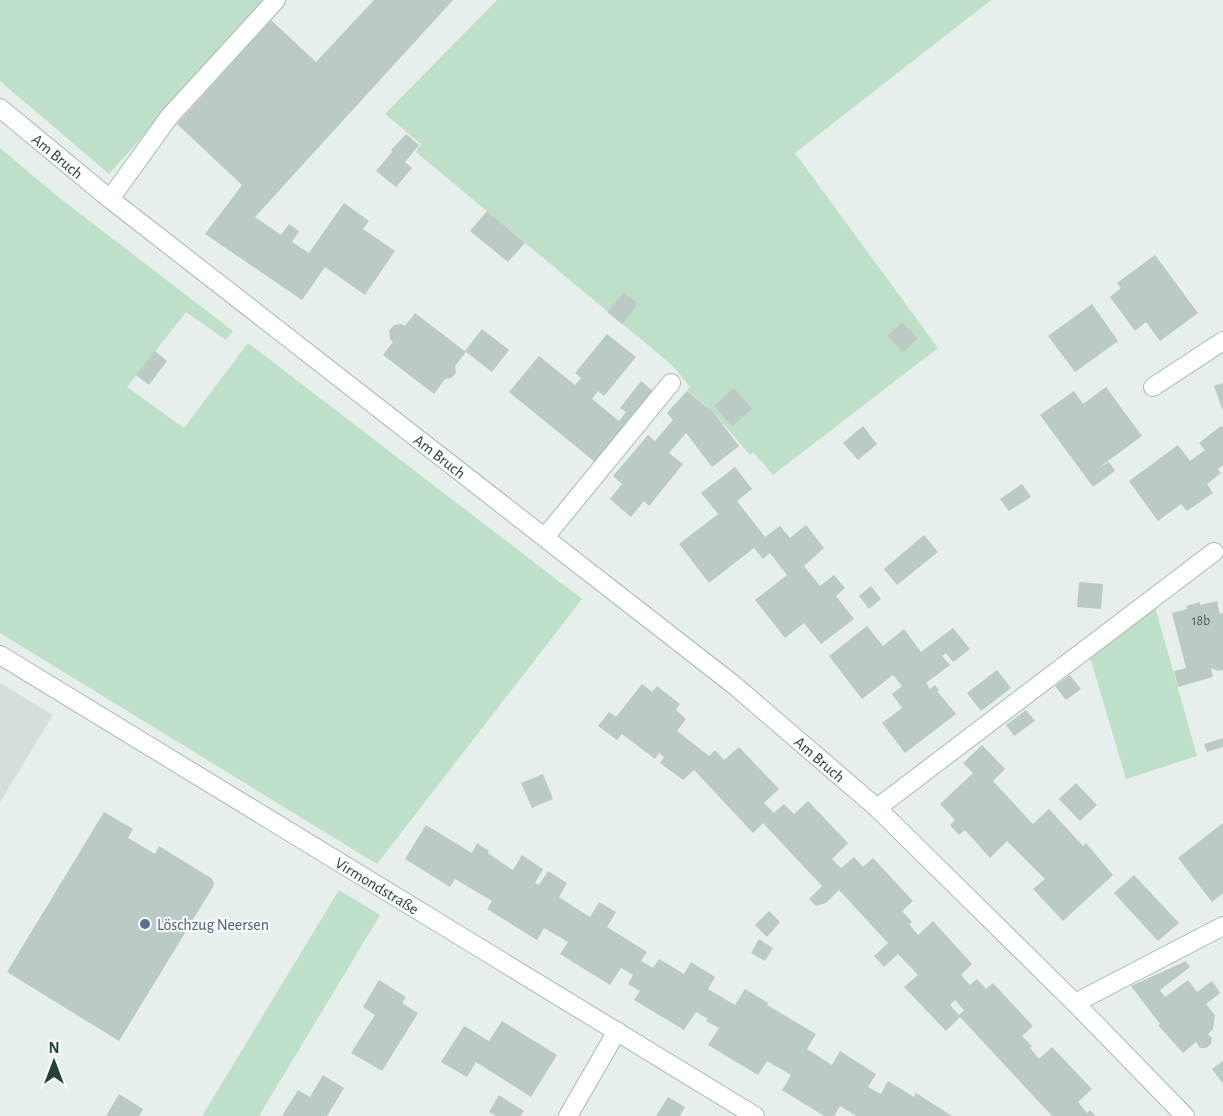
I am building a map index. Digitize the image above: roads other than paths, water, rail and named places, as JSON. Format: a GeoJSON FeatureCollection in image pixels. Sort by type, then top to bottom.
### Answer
{"type":"FeatureCollection","features":[{"type":"Feature","properties":{"kind":"street"},"geometry":{"type":"LineString","coordinates":[[110,199],[169,117],[276,0]]}},
{"type":"Feature","properties":{"kind":"street","name":"Am Bruch"},"geometry":{"type":"LineString","coordinates":[[0,108],[110,199],[734,685],[877,808],[1075,1003],[1185,1116]]}},
{"type":"Feature","properties":{"kind":"street"},"geometry":{"type":"LineString","coordinates":[[1153,387],[1223,341]]}},
{"type":"Feature","properties":{"kind":"street"},"geometry":{"type":"LineString","coordinates":[[545,537],[671,383]]}},
{"type":"Feature","properties":{"kind":"street"},"geometry":{"type":"LineString","coordinates":[[877,808],[1214,552]]}},
{"type":"Feature","properties":{"kind":"street","name":"Virmondstraße"},"geometry":{"type":"LineString","coordinates":[[0,654],[755,1116]]}},
{"type":"Feature","properties":{"kind":"street"},"geometry":{"type":"LineString","coordinates":[[1075,1003],[1223,926]]}},
{"type":"Feature","properties":{"kind":"street"},"geometry":{"type":"LineString","coordinates":[[568,1116],[617,1031]]}},
{"type":"Feature","properties":{"kind":"place","name":"Löschzug Neersen"},"geometry":{"type":"Point","coordinates":[145,924]}}]}
